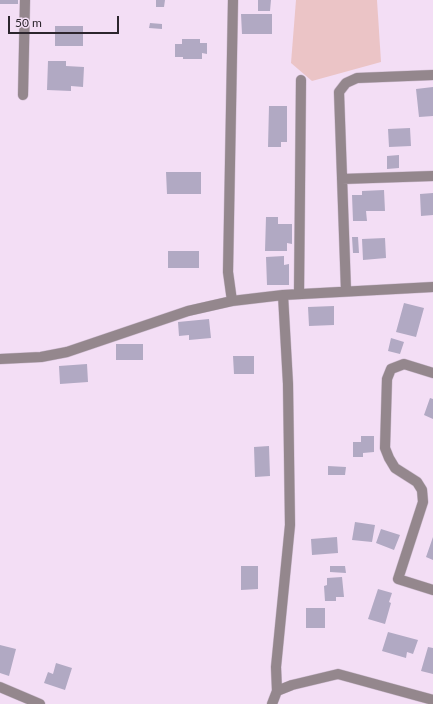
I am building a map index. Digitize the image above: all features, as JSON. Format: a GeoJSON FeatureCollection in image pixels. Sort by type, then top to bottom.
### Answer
{"type":"FeatureCollection","features":[{"type":"Feature","properties":{"kind":"street"},"geometry":{"type":"LineString","coordinates":[[23,95],[25,0]]}},
{"type":"Feature","properties":{"kind":"street"},"geometry":{"type":"LineString","coordinates":[[232,301],[228,272],[233,0]]}},
{"type":"Feature","properties":{"kind":"street"},"geometry":{"type":"LineString","coordinates":[[346,292],[339,92],[346,83],[357,78],[433,74]]}},
{"type":"Feature","properties":{"kind":"street"},"geometry":{"type":"LineString","coordinates":[[299,294],[301,80]]}},
{"type":"Feature","properties":{"kind":"street"},"geometry":{"type":"LineString","coordinates":[[342,179],[433,176]]}},
{"type":"Feature","properties":{"kind":"street"},"geometry":{"type":"LineString","coordinates":[[0,359],[41,357],[67,352],[188,312],[232,301],[283,295],[433,288]]}},
{"type":"Feature","properties":{"kind":"street"},"geometry":{"type":"LineString","coordinates":[[272,704],[276,691],[276,667],[290,525],[288,384],[283,295]]}},
{"type":"Feature","properties":{"kind":"street"},"geometry":{"type":"LineString","coordinates":[[433,373],[404,364],[391,369],[387,379],[386,448],[389,458],[395,468],[416,482],[422,490],[423,502],[398,579],[433,590]]}},
{"type":"Feature","properties":{"kind":"street"},"geometry":{"type":"LineString","coordinates":[[276,691],[292,685],[338,674],[433,700]]}},
{"type":"Feature","properties":{"kind":"street"},"geometry":{"type":"LineString","coordinates":[[0,687],[40,704]]}},
{"type":"Feature","properties":{"kind":"shaded area"},"geometry":{"type":"Polygon","coordinates":[[[296,0],[377,0],[381,62],[312,81],[291,63],[296,0]]]}},
{"type":"Feature","properties":{"kind":"building"},"geometry":{"type":"Polygon","coordinates":[[[0,0],[18,0],[18,4],[0,4],[0,0]]]}},
{"type":"Feature","properties":{"kind":"building"},"geometry":{"type":"Polygon","coordinates":[[[156,0],[165,0],[164,7],[156,7],[156,0]]]}},
{"type":"Feature","properties":{"kind":"building"},"geometry":{"type":"Polygon","coordinates":[[[258,0],[271,0],[270,11],[258,11],[258,0]]]}},
{"type":"Feature","properties":{"kind":"building"},"geometry":{"type":"Polygon","coordinates":[[[241,14],[272,14],[272,34],[242,34],[241,14]]]}},
{"type":"Feature","properties":{"kind":"building"},"geometry":{"type":"Polygon","coordinates":[[[150,23],[162,24],[162,29],[149,28],[150,23]]]}},
{"type":"Feature","properties":{"kind":"building"},"geometry":{"type":"Polygon","coordinates":[[[55,26],[83,26],[83,46],[55,46],[55,26]]]}},
{"type":"Feature","properties":{"kind":"building"},"geometry":{"type":"Polygon","coordinates":[[[182,39],[200,39],[200,43],[207,43],[207,54],[202,53],[202,59],[183,59],[183,57],[175,57],[175,44],[182,44],[182,39]]]}},
{"type":"Feature","properties":{"kind":"building"},"geometry":{"type":"Polygon","coordinates":[[[48,61],[66,61],[66,66],[84,67],[83,87],[71,86],[71,91],[47,90],[48,61]]]}},
{"type":"Feature","properties":{"kind":"building"},"geometry":{"type":"Polygon","coordinates":[[[433,87],[433,116],[419,117],[416,89],[433,87]]]}},
{"type":"Feature","properties":{"kind":"building"},"geometry":{"type":"Polygon","coordinates":[[[269,106],[287,106],[287,142],[281,142],[281,147],[268,147],[269,106]]]}},
{"type":"Feature","properties":{"kind":"building"},"geometry":{"type":"Polygon","coordinates":[[[410,128],[411,146],[389,147],[388,129],[410,128]]]}},
{"type":"Feature","properties":{"kind":"building"},"geometry":{"type":"Polygon","coordinates":[[[399,155],[399,168],[387,169],[387,156],[399,155]]]}},
{"type":"Feature","properties":{"kind":"building"},"geometry":{"type":"Polygon","coordinates":[[[166,172],[201,172],[201,194],[167,194],[166,172]]]}},
{"type":"Feature","properties":{"kind":"building"},"geometry":{"type":"Polygon","coordinates":[[[384,190],[385,211],[366,211],[367,221],[353,221],[352,195],[362,195],[362,191],[384,190]]]}},
{"type":"Feature","properties":{"kind":"building"},"geometry":{"type":"Polygon","coordinates":[[[433,193],[433,215],[421,216],[420,194],[433,193]]]}},
{"type":"Feature","properties":{"kind":"building"},"geometry":{"type":"Polygon","coordinates":[[[266,217],[278,217],[278,224],[292,224],[292,244],[287,243],[287,251],[265,251],[266,217]]]}},
{"type":"Feature","properties":{"kind":"building"},"geometry":{"type":"Polygon","coordinates":[[[352,237],[358,237],[359,253],[353,253],[352,237]]]}},
{"type":"Feature","properties":{"kind":"building"},"geometry":{"type":"Polygon","coordinates":[[[385,238],[386,258],[363,260],[362,239],[385,238]]]}},
{"type":"Feature","properties":{"kind":"building"},"geometry":{"type":"Polygon","coordinates":[[[168,251],[199,251],[199,268],[168,268],[168,251]]]}},
{"type":"Feature","properties":{"kind":"building"},"geometry":{"type":"Polygon","coordinates":[[[284,256],[284,265],[289,264],[289,285],[267,285],[266,257],[284,256]]]}},
{"type":"Feature","properties":{"kind":"building"},"geometry":{"type":"Polygon","coordinates":[[[404,303],[424,308],[416,337],[396,332],[404,303]]]}},
{"type":"Feature","properties":{"kind":"building"},"geometry":{"type":"Polygon","coordinates":[[[334,306],[334,325],[309,326],[308,307],[334,306]]]}},
{"type":"Feature","properties":{"kind":"building"},"geometry":{"type":"Polygon","coordinates":[[[209,319],[211,338],[189,340],[189,335],[179,336],[178,322],[209,319]]]}},
{"type":"Feature","properties":{"kind":"building"},"geometry":{"type":"Polygon","coordinates":[[[391,338],[404,342],[400,354],[388,351],[391,338]]]}},
{"type":"Feature","properties":{"kind":"building"},"geometry":{"type":"Polygon","coordinates":[[[116,344],[143,344],[143,360],[116,360],[116,344]]]}},
{"type":"Feature","properties":{"kind":"building"},"geometry":{"type":"Polygon","coordinates":[[[233,356],[254,356],[254,374],[234,374],[233,356]]]}},
{"type":"Feature","properties":{"kind":"building"},"geometry":{"type":"Polygon","coordinates":[[[87,364],[88,382],[60,384],[59,366],[87,364]]]}},
{"type":"Feature","properties":{"kind":"building"},"geometry":{"type":"Polygon","coordinates":[[[430,398],[433,399],[433,419],[424,415],[430,398]]]}},
{"type":"Feature","properties":{"kind":"building"},"geometry":{"type":"Polygon","coordinates":[[[361,436],[374,436],[374,452],[363,453],[363,457],[353,457],[353,442],[361,442],[361,436]]]}},
{"type":"Feature","properties":{"kind":"building"},"geometry":{"type":"Polygon","coordinates":[[[269,446],[270,476],[255,477],[254,447],[269,446]]]}},
{"type":"Feature","properties":{"kind":"building"},"geometry":{"type":"Polygon","coordinates":[[[328,466],[346,467],[345,475],[328,475],[328,466]]]}},
{"type":"Feature","properties":{"kind":"building"},"geometry":{"type":"Polygon","coordinates":[[[355,522],[375,525],[372,542],[352,540],[355,522]]]}},
{"type":"Feature","properties":{"kind":"building"},"geometry":{"type":"Polygon","coordinates":[[[381,529],[400,535],[394,550],[376,543],[381,529]]]}},
{"type":"Feature","properties":{"kind":"building"},"geometry":{"type":"Polygon","coordinates":[[[337,537],[338,553],[312,555],[311,539],[337,537]]]}},
{"type":"Feature","properties":{"kind":"building"},"geometry":{"type":"Polygon","coordinates":[[[433,537],[433,560],[426,557],[433,537]]]}},
{"type":"Feature","properties":{"kind":"building"},"geometry":{"type":"Polygon","coordinates":[[[241,566],[258,566],[258,589],[241,590],[241,566]]]}},
{"type":"Feature","properties":{"kind":"building"},"geometry":{"type":"Polygon","coordinates":[[[330,566],[345,566],[346,573],[330,572],[330,566]]]}},
{"type":"Feature","properties":{"kind":"building"},"geometry":{"type":"Polygon","coordinates":[[[342,577],[344,597],[336,597],[336,601],[325,601],[324,586],[327,585],[327,578],[342,577]]]}},
{"type":"Feature","properties":{"kind":"building"},"geometry":{"type":"Polygon","coordinates":[[[378,589],[392,593],[389,602],[391,603],[385,624],[368,619],[378,589]]]}},
{"type":"Feature","properties":{"kind":"building"},"geometry":{"type":"Polygon","coordinates":[[[306,608],[325,608],[325,628],[306,628],[306,608]]]}},
{"type":"Feature","properties":{"kind":"building"},"geometry":{"type":"Polygon","coordinates":[[[388,632],[418,640],[413,654],[407,652],[406,658],[382,651],[388,632]]]}},
{"type":"Feature","properties":{"kind":"building"},"geometry":{"type":"Polygon","coordinates":[[[0,645],[16,649],[9,676],[0,673],[0,645]]]}},
{"type":"Feature","properties":{"kind":"building"},"geometry":{"type":"Polygon","coordinates":[[[428,647],[433,648],[433,674],[421,671],[428,647]]]}},
{"type":"Feature","properties":{"kind":"building"},"geometry":{"type":"Polygon","coordinates":[[[56,663],[72,668],[65,690],[44,683],[48,672],[53,674],[56,663]]]}}]}
